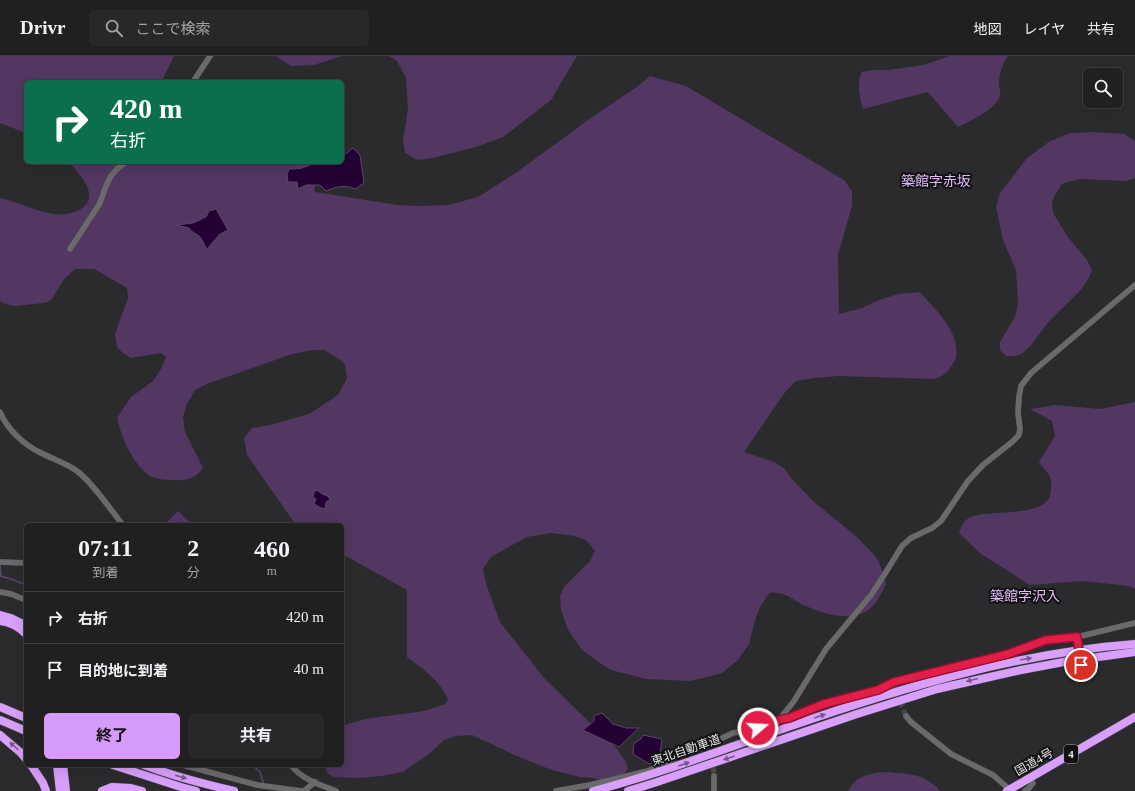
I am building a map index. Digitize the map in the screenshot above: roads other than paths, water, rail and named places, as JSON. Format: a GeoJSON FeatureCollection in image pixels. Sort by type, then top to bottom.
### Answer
{"type":"FeatureCollection","features":[{"type":"Feature","properties":{"kind":"highway"},"geometry":{"type":"LineString","coordinates":[[0,615],[11,618],[24,626]]}},
{"type":"Feature","properties":{"kind":"highway"},"geometry":{"type":"LineString","coordinates":[[0,621],[17,627],[24,632]]}},
{"type":"Feature","properties":{"kind":"highway","name":"東北自動車道"},"geometry":{"type":"LineString","coordinates":[[593,791],[657,773],[856,704],[937,680],[978,669],[1021,660],[1068,652],[1135,644]]}},
{"type":"Feature","properties":{"kind":"highway","name":"東北自動車道"},"geometry":{"type":"LineString","coordinates":[[628,791],[850,716],[937,689],[1069,661],[1135,652]]}},
{"type":"Feature","properties":{"kind":"highway"},"geometry":{"type":"LineString","coordinates":[[0,704],[15,713]]}},
{"type":"Feature","properties":{"kind":"highway"},"geometry":{"type":"LineString","coordinates":[[0,707],[24,717]]}},
{"type":"Feature","properties":{"kind":"highway","name":"国道4号"},"geometry":{"type":"LineString","coordinates":[[1008,790],[1135,717]]}},
{"type":"Feature","properties":{"kind":"highway"},"geometry":{"type":"LineString","coordinates":[[0,720],[24,730]]}},
{"type":"Feature","properties":{"kind":"highway"},"geometry":{"type":"LineString","coordinates":[[0,735],[24,757]]}},
{"type":"Feature","properties":{"kind":"highway"},"geometry":{"type":"LineString","coordinates":[[32,767],[44,783],[46,791]]}},
{"type":"Feature","properties":{"kind":"highway"},"geometry":{"type":"LineString","coordinates":[[60,767],[60,791]]}},
{"type":"Feature","properties":{"kind":"highway"},"geometry":{"type":"LineString","coordinates":[[60,767],[66,791]]}},
{"type":"Feature","properties":{"kind":"highway"},"geometry":{"type":"LineString","coordinates":[[119,767],[196,791]]}},
{"type":"Feature","properties":{"kind":"highway"},"geometry":{"type":"LineString","coordinates":[[150,767],[234,791]]}},
{"type":"Feature","properties":{"kind":"highway"},"geometry":{"type":"LineString","coordinates":[[102,791],[112,787],[131,788],[142,791]]}},
{"type":"Feature","properties":{"kind":"street"},"geometry":{"type":"LineString","coordinates":[[194,80],[210,56]]}},
{"type":"Feature","properties":{"kind":"street"},"geometry":{"type":"LineString","coordinates":[[70,248],[100,202],[111,176],[123,164]]}},
{"type":"Feature","properties":{"kind":"street"},"geometry":{"type":"LineString","coordinates":[[556,791],[590,785],[648,771],[695,748],[714,742],[734,733],[766,727],[779,720],[794,701],[826,649],[871,595],[902,546],[911,538],[932,528],[941,521],[968,481],[983,465],[1019,436],[1020,424],[1018,397],[1024,381],[1031,373],[1135,285]]}},
{"type":"Feature","properties":{"kind":"street"},"geometry":{"type":"LineString","coordinates":[[0,412],[19,440],[40,453],[60,461],[77,472],[93,487],[121,523]]}},
{"type":"Feature","properties":{"kind":"street"},"geometry":{"type":"LineString","coordinates":[[0,562],[24,563]]}},
{"type":"Feature","properties":{"kind":"street"},"geometry":{"type":"LineString","coordinates":[[0,592],[11,594],[24,599]]}},
{"type":"Feature","properties":{"kind":"street"},"geometry":{"type":"LineString","coordinates":[[779,720],[789,718],[824,704],[1008,654],[1046,640],[1078,639],[1135,623]]}},
{"type":"Feature","properties":{"kind":"street"},"geometry":{"type":"LineString","coordinates":[[1078,639],[1083,676]]}},
{"type":"Feature","properties":{"kind":"street"},"geometry":{"type":"LineString","coordinates":[[906,716],[911,722],[951,754],[993,775],[1008,790]]}},
{"type":"Feature","properties":{"kind":"street"},"geometry":{"type":"LineString","coordinates":[[712,750],[714,742]]}},
{"type":"Feature","properties":{"kind":"street"},"geometry":{"type":"LineString","coordinates":[[190,767],[257,785],[300,791]]}},
{"type":"Feature","properties":{"kind":"street"},"geometry":{"type":"LineString","coordinates":[[292,767],[305,778],[336,791]]}},
{"type":"Feature","properties":{"kind":"street"},"geometry":{"type":"LineString","coordinates":[[714,776],[714,791]]}},
{"type":"Feature","properties":{"kind":"street"},"geometry":{"type":"LineString","coordinates":[[1025,791],[1033,782],[1029,778]]}},
{"type":"Feature","properties":{"kind":"street"},"geometry":{"type":"LineString","coordinates":[[304,791],[315,782]]}},
{"type":"Feature","properties":{"kind":"waterway"},"geometry":{"type":"LineString","coordinates":[[0,564],[1,576]]}},
{"type":"Feature","properties":{"kind":"waterway"},"geometry":{"type":"LineString","coordinates":[[0,576],[24,584]]}},
{"type":"Feature","properties":{"kind":"waterway"},"geometry":{"type":"LineString","coordinates":[[254,767],[260,772],[264,785]]}},
{"type":"Feature","properties":{"kind":"tunnel"},"geometry":{"type":"LineString","coordinates":[[894,686],[906,716]]}},
{"type":"Feature","properties":{"kind":"tunnel"},"geometry":{"type":"LineString","coordinates":[[712,750],[714,776]]}},
{"type":"Feature","properties":{"kind":"district","name":"築館字赤坂"},"geometry":{"type":"Point","coordinates":[936,181]}},
{"type":"Feature","properties":{"kind":"district","name":"築館字沢入"},"geometry":{"type":"Point","coordinates":[1025,596]}}]}
